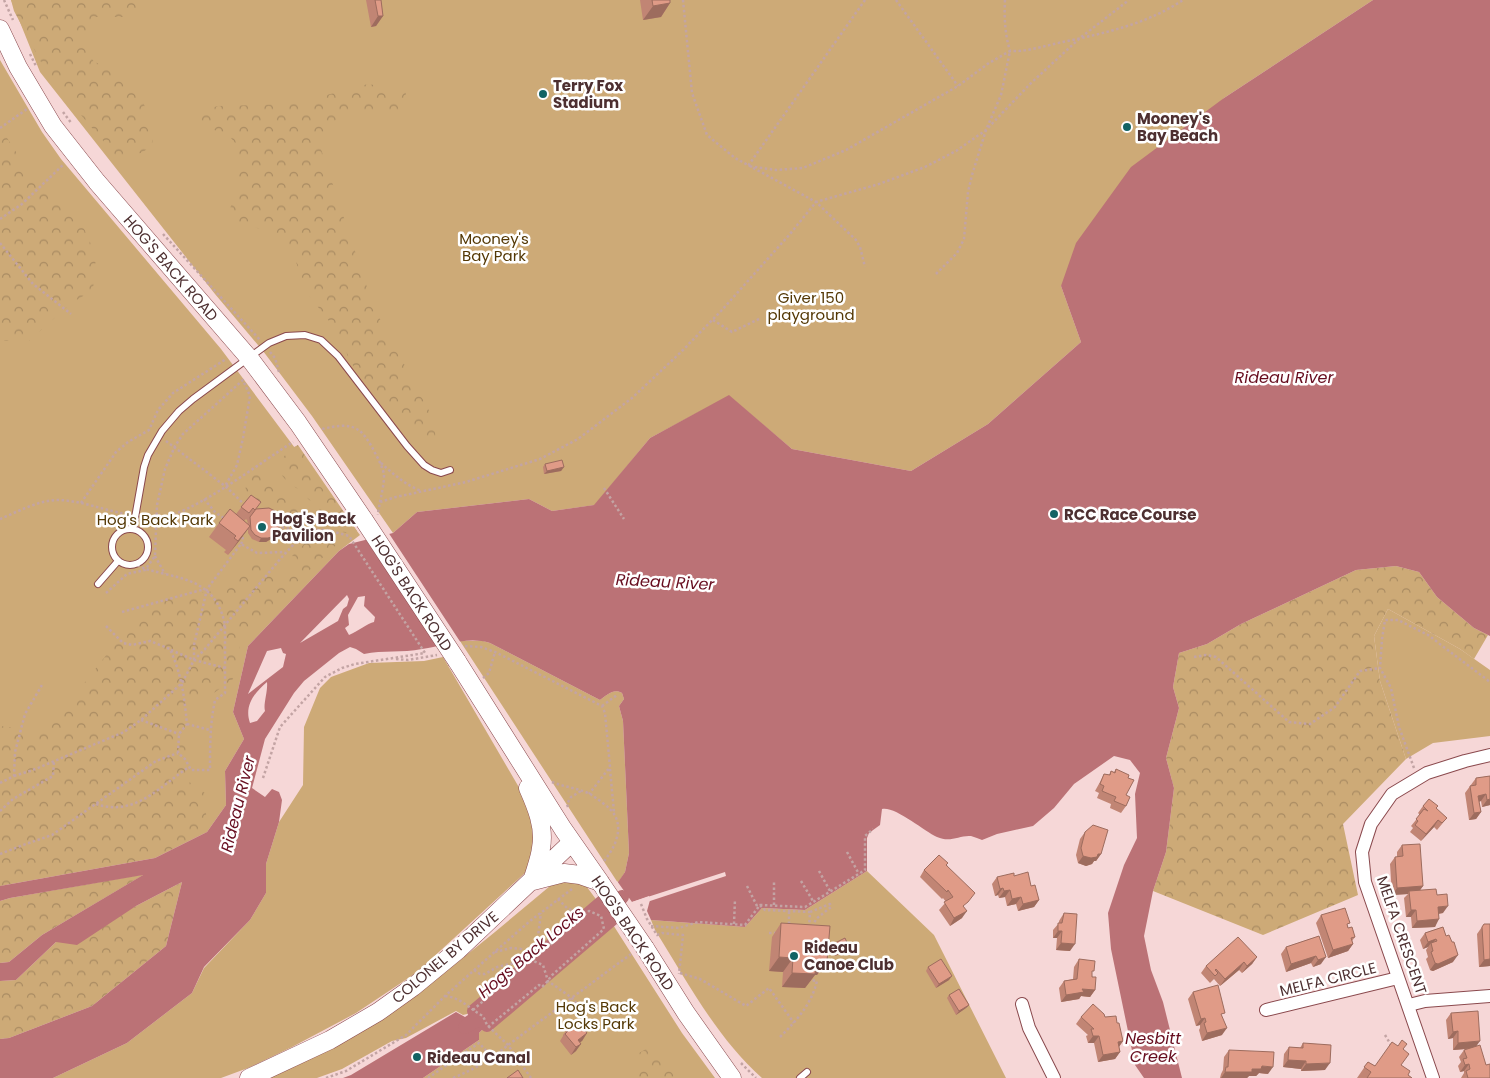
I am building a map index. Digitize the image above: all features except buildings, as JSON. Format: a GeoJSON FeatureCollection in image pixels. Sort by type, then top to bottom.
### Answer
{"type":"FeatureCollection","features":[{"type":"Feature","properties":{"kind":"main road","name":"HOG'S BACK ROAD"},"geometry":{"type":"LineString","coordinates":[[7,27],[18,67],[53,126],[98,182],[250,359],[371,520],[461,653],[508,741],[572,842],[600,882],[639,950],[732,1078]]}},
{"type":"Feature","properties":{"kind":"main road"},"geometry":{"type":"LineString","coordinates":[[508,741],[536,807],[542,833],[541,849],[532,881],[564,873],[580,875],[600,882]]}},
{"type":"Feature","properties":{"kind":"main road","name":"COLONEL BY DRIVE"},"geometry":{"type":"LineString","coordinates":[[249,1078],[330,1040],[378,1012],[413,988],[458,950],[572,842]]}},
{"type":"Feature","properties":{"kind":"street","name":"MELFA CRESCENT"},"geometry":{"type":"LineString","coordinates":[[1434,1078],[1365,882],[1362,852],[1371,824],[1392,794],[1426,773],[1490,755]]}},
{"type":"Feature","properties":{"kind":"street","name":"MELFA CIRCLE"},"geometry":{"type":"LineString","coordinates":[[1266,1010],[1398,978]]}},
{"type":"Feature","properties":{"kind":"street"},"geometry":{"type":"LineString","coordinates":[[1409,1005],[1426,1001],[1490,996]]}},
{"type":"Feature","properties":{"kind":"street"},"geometry":{"type":"LineString","coordinates":[[1022,1004],[1029,1028],[1054,1078]]}},
{"type":"Feature","properties":{"kind":"lane"},"geometry":{"type":"LineString","coordinates":[[133,529],[134,515],[148,455],[162,430],[179,411],[265,347],[277,339],[294,335],[305,335],[322,340],[338,356],[407,446],[424,465],[441,473],[450,470]]}},
{"type":"Feature","properties":{"kind":"lane"},"geometry":{"type":"LineString","coordinates":[[133,529],[143,535],[148,546],[145,557],[130,566],[118,561],[112,551],[113,539],[121,530],[133,529]]}},
{"type":"Feature","properties":{"kind":"lane"},"geometry":{"type":"LineString","coordinates":[[98,584],[118,561]]}},
{"type":"Feature","properties":{"kind":"lane"},"geometry":{"type":"LineString","coordinates":[[800,1078],[807,1072]]}},
{"type":"Feature","properties":{"kind":"path"},"geometry":{"type":"LineString","coordinates":[[4,0],[7,27]]}},
{"type":"Feature","properties":{"kind":"path"},"geometry":{"type":"LineString","coordinates":[[683,0],[692,93],[706,135],[748,166],[816,202],[856,240],[860,247],[865,267]]}},
{"type":"Feature","properties":{"kind":"path"},"geometry":{"type":"LineString","coordinates":[[748,166],[865,0]]}},
{"type":"Feature","properties":{"kind":"path"},"geometry":{"type":"LineString","coordinates":[[896,0],[958,86]]}},
{"type":"Feature","properties":{"kind":"path"},"geometry":{"type":"LineString","coordinates":[[936,274],[957,253],[964,238],[968,192],[972,175],[986,130],[1000,95],[1010,51],[1005,32],[1005,0]]}},
{"type":"Feature","properties":{"kind":"path"},"geometry":{"type":"LineString","coordinates":[[380,502],[396,496],[466,482],[540,459],[578,439],[632,398],[712,320],[790,234],[816,202],[879,184],[925,167],[956,151],[986,130],[1031,83],[1080,38],[1129,0]]}},
{"type":"Feature","properties":{"kind":"path"},"geometry":{"type":"LineString","coordinates":[[748,166],[776,170],[803,168],[846,150],[958,86],[989,63],[1010,51],[1025,50],[1080,38],[1143,21],[1184,0]]}},
{"type":"Feature","properties":{"kind":"path"},"geometry":{"type":"LineString","coordinates":[[27,49],[40,74]]}},
{"type":"Feature","properties":{"kind":"path"},"geometry":{"type":"LineString","coordinates":[[59,105],[75,128]]}},
{"type":"Feature","properties":{"kind":"path"},"geometry":{"type":"LineString","coordinates":[[0,128],[32,106]]}},
{"type":"Feature","properties":{"kind":"path"},"geometry":{"type":"LineString","coordinates":[[0,218],[22,204],[67,161]]}},
{"type":"Feature","properties":{"kind":"path"},"geometry":{"type":"LineString","coordinates":[[161,231],[265,347]]}},
{"type":"Feature","properties":{"kind":"path"},"geometry":{"type":"LineString","coordinates":[[0,243],[33,284],[71,314]]}},
{"type":"Feature","properties":{"kind":"path"},"geometry":{"type":"LineString","coordinates":[[712,320],[732,332],[759,319]]}},
{"type":"Feature","properties":{"kind":"path"},"geometry":{"type":"LineString","coordinates":[[81,503],[116,452],[128,442],[150,430],[158,410],[173,393],[226,359]]}},
{"type":"Feature","properties":{"kind":"path"},"geometry":{"type":"LineString","coordinates":[[165,574],[155,556],[157,505],[166,469],[175,446],[183,434],[243,380],[250,396],[243,438],[237,464],[225,486]]}},
{"type":"Feature","properties":{"kind":"path"},"geometry":{"type":"LineString","coordinates":[[322,429],[338,425],[357,428],[363,433],[380,462],[384,474],[380,502],[371,520]]}},
{"type":"Feature","properties":{"kind":"path"},"geometry":{"type":"LineString","coordinates":[[164,439],[225,486],[248,507]]}},
{"type":"Feature","properties":{"kind":"path"},"geometry":{"type":"LineString","coordinates":[[0,519],[49,501],[57,500],[156,518],[177,512],[204,499],[295,441]]}},
{"type":"Feature","properties":{"kind":"path"},"geometry":{"type":"LineString","coordinates":[[380,462],[392,473],[414,488],[422,491]]}},
{"type":"Feature","properties":{"kind":"path"},"geometry":{"type":"LineString","coordinates":[[604,488],[624,519]]}},
{"type":"Feature","properties":{"kind":"path"},"geometry":{"type":"LineString","coordinates":[[204,499],[215,512],[226,520]]}},
{"type":"Feature","properties":{"kind":"path"},"geometry":{"type":"LineString","coordinates":[[263,778],[280,727],[325,677],[355,664],[425,653],[349,536],[327,530],[295,530],[281,527],[279,521]]}},
{"type":"Feature","properties":{"kind":"path"},"geometry":{"type":"LineString","coordinates":[[194,660],[194,646],[207,589],[243,540],[241,529]]}},
{"type":"Feature","properties":{"kind":"path"},"geometry":{"type":"LineString","coordinates":[[0,783],[124,732],[141,720],[182,683],[194,660],[307,530]]}},
{"type":"Feature","properties":{"kind":"path"},"geometry":{"type":"LineString","coordinates":[[240,544],[257,553],[286,552]]}},
{"type":"Feature","properties":{"kind":"path"},"geometry":{"type":"LineString","coordinates":[[106,593],[126,574],[145,570],[155,556]]}},
{"type":"Feature","properties":{"kind":"path"},"geometry":{"type":"LineString","coordinates":[[136,564],[145,570],[195,583],[207,589],[223,614],[225,625],[225,693],[215,700],[210,730],[210,770],[191,770],[186,759],[178,753]]}},
{"type":"Feature","properties":{"kind":"path"},"geometry":{"type":"LineString","coordinates":[[122,612],[207,589]]}},
{"type":"Feature","properties":{"kind":"path"},"geometry":{"type":"LineString","coordinates":[[1418,778],[1399,727],[1391,688],[1380,668],[1385,620],[1398,620],[1428,635],[1490,682]]}},
{"type":"Feature","properties":{"kind":"path"},"geometry":{"type":"LineString","coordinates":[[106,626],[123,643],[132,645],[150,641],[194,660],[225,668]]}},
{"type":"Feature","properties":{"kind":"path"},"geometry":{"type":"LineString","coordinates":[[461,653],[481,647],[495,652],[602,706],[605,713],[614,812],[617,825],[617,837],[613,851],[604,861]]}},
{"type":"Feature","properties":{"kind":"path"},"geometry":{"type":"LineString","coordinates":[[170,649],[179,668],[187,724],[179,734],[178,753]]}},
{"type":"Feature","properties":{"kind":"path"},"geometry":{"type":"LineString","coordinates":[[489,673],[495,652]]}},
{"type":"Feature","properties":{"kind":"path"},"geometry":{"type":"LineString","coordinates":[[392,658],[408,660],[438,655]]}},
{"type":"Feature","properties":{"kind":"path"},"geometry":{"type":"LineString","coordinates":[[1194,657],[1206,655],[1216,657],[1288,722],[1310,724],[1335,707],[1360,671],[1380,668]]}},
{"type":"Feature","properties":{"kind":"path"},"geometry":{"type":"LineString","coordinates":[[14,776],[14,752],[25,714],[42,685]]}},
{"type":"Feature","properties":{"kind":"path"},"geometry":{"type":"LineString","coordinates":[[602,706],[617,695]]}},
{"type":"Feature","properties":{"kind":"path"},"geometry":{"type":"LineString","coordinates":[[141,720],[179,734]]}},
{"type":"Feature","properties":{"kind":"path"},"geometry":{"type":"LineString","coordinates":[[187,724],[210,730]]}},
{"type":"Feature","properties":{"kind":"path"},"geometry":{"type":"LineString","coordinates":[[0,854],[23,844],[52,836],[156,761],[178,753]]}},
{"type":"Feature","properties":{"kind":"path"},"geometry":{"type":"LineString","coordinates":[[0,811],[13,799],[53,776],[54,761]]}},
{"type":"Feature","properties":{"kind":"path"},"geometry":{"type":"LineString","coordinates":[[96,804],[116,807],[139,803],[190,767]]}},
{"type":"Feature","properties":{"kind":"path"},"geometry":{"type":"LineString","coordinates":[[589,794],[610,767]]}},
{"type":"Feature","properties":{"kind":"path"},"geometry":{"type":"LineString","coordinates":[[548,780],[589,794],[614,812]]}},
{"type":"Feature","properties":{"kind":"path"},"geometry":{"type":"LineString","coordinates":[[570,813],[567,804],[571,797],[581,791]]}},
{"type":"Feature","properties":{"kind":"path"},"geometry":{"type":"LineString","coordinates":[[651,926],[679,928],[698,922],[745,925],[759,906],[803,906],[865,870],[865,836],[873,829]]}},
{"type":"Feature","properties":{"kind":"path"},"geometry":{"type":"LineString","coordinates":[[847,852],[859,874]]}},
{"type":"Feature","properties":{"kind":"path"},"geometry":{"type":"LineString","coordinates":[[820,871],[830,891]]}},
{"type":"Feature","properties":{"kind":"path"},"geometry":{"type":"LineString","coordinates":[[801,881],[813,901]]}},
{"type":"Feature","properties":{"kind":"path"},"geometry":{"type":"LineString","coordinates":[[774,882],[774,905]]}},
{"type":"Feature","properties":{"kind":"path"},"geometry":{"type":"LineString","coordinates":[[747,886],[759,906],[765,910],[810,912],[830,904],[831,907],[816,919],[809,934],[810,912]]}},
{"type":"Feature","properties":{"kind":"path"},"geometry":{"type":"LineString","coordinates":[[326,1078],[346,1071],[406,1036],[444,996],[541,912],[574,888]]}},
{"type":"Feature","properties":{"kind":"path"},"geometry":{"type":"LineString","coordinates":[[734,924],[735,899]]}},
{"type":"Feature","properties":{"kind":"path"},"geometry":{"type":"LineString","coordinates":[[558,900],[567,908],[585,915]]}},
{"type":"Feature","properties":{"kind":"path"},"geometry":{"type":"LineString","coordinates":[[641,904],[646,919],[657,936],[662,933],[683,935],[680,973],[700,979],[746,1006],[769,988],[794,1023]]}},
{"type":"Feature","properties":{"kind":"path"},"geometry":{"type":"LineString","coordinates":[[803,906],[803,911]]}},
{"type":"Feature","properties":{"kind":"path"},"geometry":{"type":"LineString","coordinates":[[474,970],[480,974],[485,974],[497,967],[519,962],[536,951],[543,951],[589,911],[601,916],[604,929],[551,976],[542,987],[539,985],[488,1027]]}},
{"type":"Feature","properties":{"kind":"path"},"geometry":{"type":"LineString","coordinates":[[789,911],[789,926]]}},
{"type":"Feature","properties":{"kind":"path"},"geometry":{"type":"LineString","coordinates":[[529,956],[537,944],[541,912]]}},
{"type":"Feature","properties":{"kind":"path"},"geometry":{"type":"LineString","coordinates":[[769,933],[779,933]]}},
{"type":"Feature","properties":{"kind":"path"},"geometry":{"type":"LineString","coordinates":[[494,952],[521,949],[531,960],[543,966],[548,981],[572,998],[583,1011]]}},
{"type":"Feature","properties":{"kind":"path"},"geometry":{"type":"LineString","coordinates":[[453,1078],[475,1069],[493,1058],[508,1045],[639,950]]}},
{"type":"Feature","properties":{"kind":"path"},"geometry":{"type":"LineString","coordinates":[[473,1010],[522,967],[519,962]]}},
{"type":"Feature","properties":{"kind":"path"},"geometry":{"type":"LineString","coordinates":[[780,1037],[801,1016],[813,995],[817,981],[810,980]]}},
{"type":"Feature","properties":{"kind":"path"},"geometry":{"type":"LineString","coordinates":[[444,996],[456,998],[483,1016],[488,1027],[508,1045],[531,1078]]}},
{"type":"Feature","properties":{"kind":"path"},"geometry":{"type":"LineString","coordinates":[[1385,1035],[1394,1050]]}},
{"type":"Feature","properties":{"kind":"path"},"geometry":{"type":"LineString","coordinates":[[428,1078],[479,1043],[493,1058]]}},
{"type":"Feature","properties":{"kind":"green space","name":"Mooney's Bay Park"},"geometry":{"type":"Polygon","coordinates":[[[11,0],[1373,0],[1224,98],[1061,286],[1081,342],[988,424],[911,471],[792,449],[729,396],[650,438],[595,505],[552,511],[529,499],[417,512],[393,533],[312,416],[263,351],[215,294],[40,72],[11,0]]]}},
{"type":"Feature","properties":{"kind":"green space"},"geometry":{"type":"Polygon","coordinates":[[[11,0],[139,0],[138,9],[129,17],[92,17],[87,29],[86,40],[94,62],[107,66],[143,101],[153,133],[152,146],[141,153],[117,157],[50,79],[14,11],[11,0]]]}},
{"type":"Feature","properties":{"kind":"green space","name":"Hog's Back Park"},"geometry":{"type":"Polygon","coordinates":[[[0,60],[42,132],[61,159],[221,349],[360,535],[339,551],[248,646],[233,712],[244,739],[225,771],[226,805],[207,832],[0,886],[0,60]]]}},
{"type":"Feature","properties":{"kind":"green space"},"geometry":{"type":"Polygon","coordinates":[[[368,84],[406,90],[405,113],[379,110],[341,113],[323,137],[321,149],[374,308],[434,420],[436,443],[425,442],[404,426],[350,362],[340,335],[307,293],[290,245],[281,236],[236,221],[230,209],[237,185],[235,143],[227,133],[201,127],[191,118],[217,106],[293,104],[368,84]]]}},
{"type":"Feature","properties":{"kind":"green space"},"geometry":{"type":"Polygon","coordinates":[[[0,127],[36,183],[83,226],[96,256],[93,290],[70,304],[29,341],[0,341],[0,127]]]}},
{"type":"Feature","properties":{"kind":"green space"},"geometry":{"type":"Polygon","coordinates":[[[298,445],[357,531],[345,533],[330,526],[324,519],[317,504],[311,502],[283,476],[277,464],[292,448],[298,445]]]}},
{"type":"Feature","properties":{"kind":"green space"},"geometry":{"type":"Polygon","coordinates":[[[260,471],[271,477],[280,494],[302,516],[301,522],[297,525],[272,504],[259,502],[250,504],[244,498],[246,486],[244,478],[260,471]]]}},
{"type":"Feature","properties":{"kind":"green space"},"geometry":{"type":"Polygon","coordinates":[[[327,535],[338,543],[241,640],[233,679],[184,715],[186,743],[185,779],[205,793],[207,832],[155,858],[0,886],[0,726],[36,730],[61,713],[107,654],[153,601],[219,590],[257,557],[282,576],[297,559],[292,556],[306,542],[315,545],[327,535]]]}},
{"type":"Feature","properties":{"kind":"green space"},"geometry":{"type":"Polygon","coordinates":[[[1396,566],[1419,572],[1437,597],[1474,628],[1488,635],[1474,659],[1460,649],[1388,609],[1374,636],[1380,681],[1406,759],[1343,824],[1358,895],[1263,935],[1153,891],[1166,852],[1174,788],[1166,758],[1179,708],[1173,687],[1179,653],[1207,644],[1241,624],[1356,570],[1396,566]]]}},
{"type":"Feature","properties":{"kind":"green space"},"geometry":{"type":"Polygon","coordinates":[[[1388,609],[1460,649],[1490,670],[1490,736],[1433,743],[1406,759],[1380,681],[1374,636],[1388,609]]]}},
{"type":"Feature","properties":{"kind":"green space"},"geometry":{"type":"Polygon","coordinates":[[[460,641],[483,641],[490,643],[600,700],[616,691],[622,693],[624,699],[619,706],[623,721],[629,853],[625,872],[618,883],[460,641]]]}},
{"type":"Feature","properties":{"kind":"green space"},"geometry":{"type":"Polygon","coordinates":[[[443,657],[524,796],[538,834],[526,872],[416,973],[356,1013],[248,1068],[221,1078],[53,1078],[127,1043],[192,993],[204,968],[250,920],[266,893],[266,864],[279,822],[303,785],[304,727],[320,688],[331,677],[369,663],[424,661],[443,657]]]}},
{"type":"Feature","properties":{"kind":"green space","name":"Rideau Canoe Club"},"geometry":{"type":"Polygon","coordinates":[[[867,871],[934,935],[1006,1078],[762,1078],[730,1045],[716,1027],[655,930],[651,920],[745,927],[762,908],[805,910],[867,871]]]}},
{"type":"Feature","properties":{"kind":"green space"},"geometry":{"type":"Polygon","coordinates":[[[145,874],[42,935],[9,962],[0,963],[0,901],[145,874]]]}},
{"type":"Feature","properties":{"kind":"green space"},"geometry":{"type":"Polygon","coordinates":[[[556,881],[584,883],[598,902],[467,1014],[463,1015],[456,1011],[406,1038],[392,1041],[342,1069],[317,1078],[267,1078],[307,1060],[383,1016],[454,965],[556,881]]]}},
{"type":"Feature","properties":{"kind":"green space"},"geometry":{"type":"Polygon","coordinates":[[[182,882],[166,946],[92,1006],[9,1038],[0,1039],[0,981],[16,980],[56,942],[136,906],[182,882]]]}},
{"type":"Feature","properties":{"kind":"green space","name":"Hog's Back Locks Park"},"geometry":{"type":"Polygon","coordinates":[[[610,920],[682,1033],[715,1078],[423,1078],[479,1040],[479,1033],[487,1025],[610,920]]]}},
{"type":"Feature","properties":{"kind":"green space"},"geometry":{"type":"Polygon","coordinates":[[[655,1047],[682,1078],[635,1078],[639,1053],[655,1047]]]}},
{"type":"Feature","properties":{"kind":"water","name":"Rideau River"},"geometry":{"type":"Polygon","coordinates":[[[1373,0],[1490,0],[1490,636],[1474,628],[1437,597],[1419,572],[1396,566],[1356,570],[1241,624],[1207,644],[1179,653],[1173,687],[1179,708],[1166,758],[1174,788],[1166,852],[1153,891],[1144,936],[1151,970],[1163,1002],[1182,1078],[1144,1078],[1135,1065],[1111,949],[1108,913],[1124,865],[1137,838],[1135,794],[1140,773],[1130,760],[1114,756],[1074,784],[1054,808],[1033,826],[997,834],[982,840],[971,836],[942,839],[894,811],[882,809],[880,825],[869,833],[867,838],[867,871],[805,910],[762,908],[745,927],[651,920],[647,911],[650,900],[649,896],[632,902],[618,914],[607,898],[625,872],[629,853],[623,721],[619,706],[624,699],[622,693],[616,691],[600,700],[490,643],[473,641],[456,642],[415,650],[364,654],[350,647],[339,653],[304,681],[294,693],[265,739],[252,788],[265,797],[272,789],[279,792],[282,800],[279,822],[266,864],[266,893],[250,920],[204,967],[192,993],[127,1043],[53,1078],[0,1078],[0,1039],[9,1038],[92,1006],[166,946],[182,882],[136,906],[77,945],[56,942],[16,980],[0,981],[0,963],[9,962],[42,935],[143,875],[0,901],[0,886],[155,858],[207,832],[226,805],[225,771],[244,739],[233,712],[248,646],[339,551],[349,544],[393,533],[417,512],[529,499],[552,511],[594,505],[650,438],[729,395],[792,449],[911,471],[988,424],[1081,342],[1061,286],[1076,243],[1131,167],[1224,98],[1373,0]],[[347,595],[300,643],[338,621],[343,609],[347,606],[349,599],[347,595]],[[365,596],[358,597],[348,615],[349,625],[345,628],[349,635],[374,622],[375,617],[364,606],[365,596]],[[281,648],[267,651],[248,694],[283,667],[286,654],[283,653],[281,648]],[[267,682],[254,695],[249,705],[248,717],[250,723],[257,721],[265,711],[267,682]]]}},
{"type":"Feature","properties":{"kind":"water","name":"Rideau Canal"},"geometry":{"type":"Polygon","coordinates":[[[474,1011],[487,1025],[479,1033],[479,1040],[423,1078],[343,1078],[456,1012],[465,1017],[474,1011]]]}},
{"type":"Feature","properties":{"kind":"pier"},"geometry":{"type":"Polygon","coordinates":[[[388,532],[461,643],[439,648],[364,537],[388,532]]]}},
{"type":"Feature","properties":{"kind":"pier"},"geometry":{"type":"Polygon","coordinates":[[[725,872],[726,876],[647,902],[648,899],[633,904],[619,916],[605,896],[617,881],[632,902],[725,872]]]}},
{"type":"Feature","properties":{"kind":"waterway","name":"Hogs Back Locks"},"geometry":{"type":"LineString","coordinates":[[465,1027],[483,1016],[622,897]]}},
{"type":"Feature","properties":{"kind":"waterway"},"geometry":{"type":"LineString","coordinates":[[607,898],[618,914],[487,1025],[474,1011],[607,898]]}},
{"type":"Feature","properties":{"kind":"place","name":"Terry Fox Stadium"},"geometry":{"type":"Point","coordinates":[543,94]}},
{"type":"Feature","properties":{"kind":"place","name":"Mooney's Bay Beach"},"geometry":{"type":"Point","coordinates":[1127,127]}},
{"type":"Feature","properties":{"kind":"place","name":"RCC Race Course"},"geometry":{"type":"Point","coordinates":[1054,514]}},
{"type":"Feature","properties":{"kind":"place","name":"Hog's Back Pavilion"},"geometry":{"type":"Point","coordinates":[262,527]}},
{"type":"Feature","properties":{"kind":"place","name":"Rideau Canoe Club"},"geometry":{"type":"Point","coordinates":[794,956]}},
{"type":"Feature","properties":{"kind":"place","name":"Rideau Canal"},"geometry":{"type":"Point","coordinates":[417,1057]}},
{"type":"Feature","properties":{"kind":"park label","name":"Giver 150 playground"},"geometry":{"type":"Point","coordinates":[811,306]}},
{"type":"Feature","properties":{"kind":"water label","name":"Nesbitt Creek"},"geometry":{"type":"Point","coordinates":[1153,1047]}}]}
